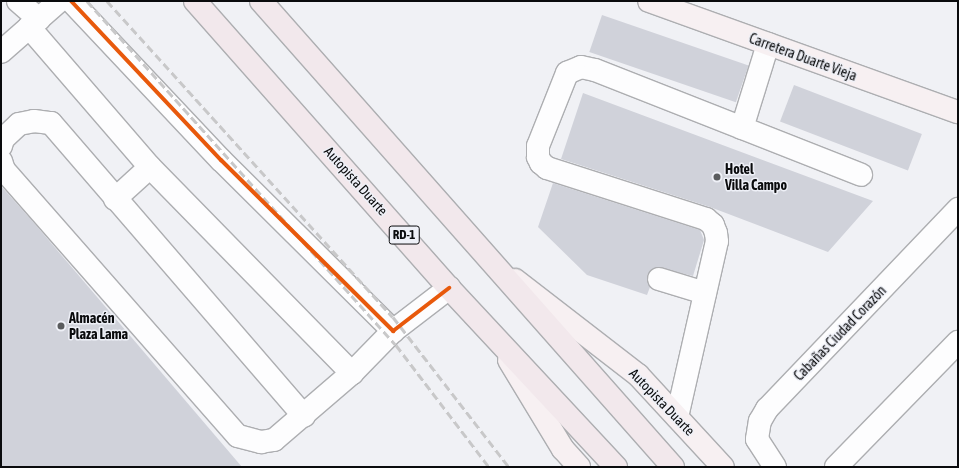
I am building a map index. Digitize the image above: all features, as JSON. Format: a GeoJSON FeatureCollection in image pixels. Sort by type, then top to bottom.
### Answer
{"type":"FeatureCollection","features":[{"type":"Feature","properties":{"kind":"highway","name":"Autopista Duarte"},"geometry":{"type":"LineString","coordinates":[[196,1],[449,288],[616,467]]}},
{"type":"Feature","properties":{"kind":"highway","name":"Autopista Duarte"},"geometry":{"type":"LineString","coordinates":[[261,1],[501,269],[668,461]]}},
{"type":"Feature","properties":{"kind":"main road","name":"Carretera Duarte Vieja"},"geometry":{"type":"LineString","coordinates":[[648,1],[958,112]]}},
{"type":"Feature","properties":{"kind":"main road","name":"Autopista Duarte"},"geometry":{"type":"LineString","coordinates":[[501,269],[638,375],[723,467]]}},
{"type":"Feature","properties":{"kind":"main road"},"geometry":{"type":"LineString","coordinates":[[495,337],[564,448],[579,467]]}},
{"type":"Feature","properties":{"kind":"street"},"geometry":{"type":"LineString","coordinates":[[18,1],[150,167],[352,373]]}},
{"type":"Feature","properties":{"kind":"street"},"geometry":{"type":"LineString","coordinates":[[1,52],[59,1]]}},
{"type":"Feature","properties":{"kind":"street"},"geometry":{"type":"LineString","coordinates":[[71,1],[221,160],[393,331]]}},
{"type":"Feature","properties":{"kind":"street"},"geometry":{"type":"LineString","coordinates":[[742,128],[768,44]]}},
{"type":"Feature","properties":{"kind":"street"},"geometry":{"type":"LineString","coordinates":[[677,417],[717,241],[713,225],[706,219],[547,168],[538,157],[538,146],[568,73],[581,67],[595,70],[861,175]]}},
{"type":"Feature","properties":{"kind":"street"},"geometry":{"type":"LineString","coordinates":[[1,146],[3,139],[19,124],[34,121],[51,123],[304,416]]}},
{"type":"Feature","properties":{"kind":"street"},"geometry":{"type":"LineString","coordinates":[[1,161],[4,170],[238,436],[261,442],[274,440],[304,416],[352,373],[393,331],[449,288]]}},
{"type":"Feature","properties":{"kind":"street"},"geometry":{"type":"LineString","coordinates":[[115,198],[150,167]]}},
{"type":"Feature","properties":{"kind":"street","name":"Cabañas Ciudad Corazón"},"geometry":{"type":"LineString","coordinates":[[775,467],[757,439],[760,421],[767,409],[958,209]]}},
{"type":"Feature","properties":{"kind":"street"},"geometry":{"type":"LineString","coordinates":[[659,279],[705,293]]}},
{"type":"Feature","properties":{"kind":"street"},"geometry":{"type":"LineString","coordinates":[[836,467],[958,342]]}},
{"type":"Feature","properties":{"kind":"building"},"geometry":{"type":"Polygon","coordinates":[[[602,15],[749,65],[736,102],[589,52],[602,15]]]}},
{"type":"Feature","properties":{"kind":"building"},"geometry":{"type":"Polygon","coordinates":[[[794,85],[922,134],[908,171],[780,121],[794,85]]]}},
{"type":"Feature","properties":{"kind":"building","name":"Hotel Villa Campo"},"geometry":{"type":"Polygon","coordinates":[[[583,93],[873,201],[828,252],[710,207],[561,159],[583,93]]]}},
{"type":"Feature","properties":{"kind":"building"},"geometry":{"type":"Polygon","coordinates":[[[553,183],[700,230],[704,240],[693,276],[656,267],[647,275],[650,287],[647,295],[587,275],[538,227],[553,183]]]}},
{"type":"Feature","properties":{"kind":"building","name":"Almacén Plaza Lama"},"geometry":{"type":"Polygon","coordinates":[[[1,186],[34,223],[242,467],[1,467],[1,186]]]}},
{"type":"Feature","properties":{"kind":"railway"},"geometry":{"type":"LineString","coordinates":[[87,1],[396,345],[489,467]]}},
{"type":"Feature","properties":{"kind":"railway"},"geometry":{"type":"LineString","coordinates":[[107,1],[393,317],[509,467]]}},
{"type":"Feature","properties":{"kind":"cycle path"},"geometry":{"type":"LineString","coordinates":[[71,1],[221,160],[393,331],[449,288]]}},
{"type":"Feature","properties":{"kind":"place","name":"Hotel Villa Campo"},"geometry":{"type":"Point","coordinates":[717,177]}},
{"type":"Feature","properties":{"kind":"place","name":"Almacén Plaza Lama"},"geometry":{"type":"Point","coordinates":[61,326]}}]}
